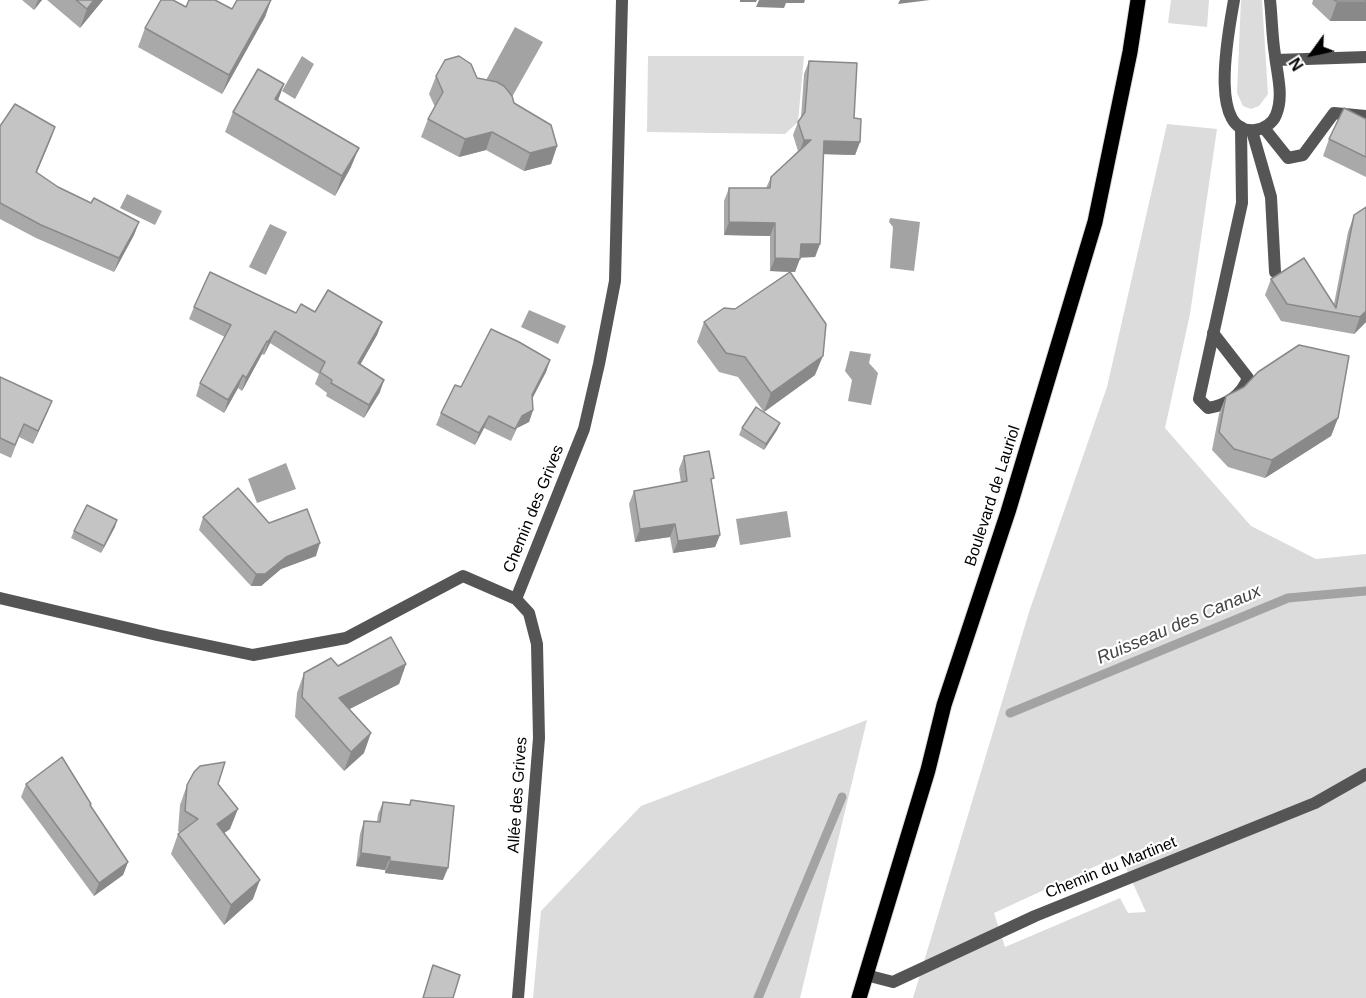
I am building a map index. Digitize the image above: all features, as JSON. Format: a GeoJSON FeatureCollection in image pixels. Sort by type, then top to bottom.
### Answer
{"type":"FeatureCollection","features":[{"type":"Feature","properties":{"kind":"main road","name":"Boulevard de Lauriol"},"geometry":{"type":"LineString","coordinates":[[859,998],[928,770],[944,705],[1008,512],[1095,222],[1130,52],[1138,0]]}},
{"type":"Feature","properties":{"kind":"street","name":"Chemin des Grives"},"geometry":{"type":"LineString","coordinates":[[0,598],[253,655],[346,638],[463,576],[516,599],[584,429],[615,281],[622,0]]}},
{"type":"Feature","properties":{"kind":"street"},"geometry":{"type":"LineString","coordinates":[[1234,0],[1224,90],[1232,120],[1253,129],[1288,158],[1303,155],[1334,112],[1366,116]]}},
{"type":"Feature","properties":{"kind":"street"},"geometry":{"type":"LineString","coordinates":[[1253,129],[1276,116],[1280,94],[1270,0]]}},
{"type":"Feature","properties":{"kind":"street"},"geometry":{"type":"LineString","coordinates":[[1276,60],[1366,57]]}},
{"type":"Feature","properties":{"kind":"street"},"geometry":{"type":"LineString","coordinates":[[1253,129],[1270,197],[1275,272]]}},
{"type":"Feature","properties":{"kind":"street"},"geometry":{"type":"LineString","coordinates":[[1213,333],[1248,378],[1243,391],[1222,406],[1208,408],[1199,399],[1213,333],[1242,203],[1253,129]]}},
{"type":"Feature","properties":{"kind":"street","name":"Allée des Grives"},"geometry":{"type":"LineString","coordinates":[[516,599],[529,613],[537,644],[540,738],[518,998]]}},
{"type":"Feature","properties":{"kind":"street","name":"Chemin du Martinet"},"geometry":{"type":"LineString","coordinates":[[866,975],[893,982],[1035,916],[1314,803],[1366,774]]}},
{"type":"Feature","properties":{"kind":"shaded area"},"geometry":{"type":"Polygon","coordinates":[[[1171,0],[1209,0],[1207,27],[1168,23],[1171,0]]]}},
{"type":"Feature","properties":{"kind":"shaded area"},"geometry":{"type":"Polygon","coordinates":[[[1241,0],[1262,0],[1268,94],[1259,106],[1251,109],[1243,106],[1237,93],[1241,0]]]}},
{"type":"Feature","properties":{"kind":"shaded area"},"geometry":{"type":"Polygon","coordinates":[[[515,27],[543,42],[512,97],[485,82],[515,27]]]}},
{"type":"Feature","properties":{"kind":"shaded area"},"geometry":{"type":"Polygon","coordinates":[[[302,56],[314,64],[295,99],[282,91],[302,56]]]}},
{"type":"Feature","properties":{"kind":"shaded area"},"geometry":{"type":"Polygon","coordinates":[[[648,56],[804,56],[798,122],[785,134],[647,132],[648,56]]]}},
{"type":"Feature","properties":{"kind":"shaded area"},"geometry":{"type":"Polygon","coordinates":[[[1167,124],[1217,129],[1190,314],[1165,428],[1251,526],[1316,559],[1366,554],[1366,998],[913,998],[1029,612],[1107,387],[1167,124]],[[1120,855],[994,913],[1005,947],[1120,898],[1128,913],[1146,912],[1120,855]]]}},
{"type":"Feature","properties":{"kind":"shaded area"},"geometry":{"type":"Polygon","coordinates":[[[127,194],[162,211],[155,225],[120,208],[127,194]]]}},
{"type":"Feature","properties":{"kind":"shaded area"},"geometry":{"type":"Polygon","coordinates":[[[890,218],[920,222],[914,271],[890,268],[893,227],[889,222],[890,218]]]}},
{"type":"Feature","properties":{"kind":"shaded area"},"geometry":{"type":"Polygon","coordinates":[[[270,224],[287,232],[266,275],[249,267],[270,224]]]}},
{"type":"Feature","properties":{"kind":"shaded area"},"geometry":{"type":"Polygon","coordinates":[[[529,310],[566,326],[558,344],[521,327],[529,310]]]}},
{"type":"Feature","properties":{"kind":"shaded area"},"geometry":{"type":"Polygon","coordinates":[[[850,351],[871,354],[869,363],[878,373],[871,405],[848,401],[852,380],[845,371],[850,351]]]}},
{"type":"Feature","properties":{"kind":"shaded area"},"geometry":{"type":"Polygon","coordinates":[[[286,463],[296,489],[257,503],[248,479],[286,463]]]}},
{"type":"Feature","properties":{"kind":"shaded area"},"geometry":{"type":"Polygon","coordinates":[[[787,511],[791,537],[740,545],[736,519],[787,511]]]}},
{"type":"Feature","properties":{"kind":"shaded area"},"geometry":{"type":"Polygon","coordinates":[[[867,720],[800,998],[533,998],[541,911],[641,806],[867,720]]]}},
{"type":"Feature","properties":{"kind":"building"},"geometry":{"type":"Polygon","coordinates":[[[76,0],[94,0],[87,9],[76,0]]]}},
{"type":"Feature","properties":{"kind":"building"},"geometry":{"type":"Polygon","coordinates":[[[161,0],[173,0],[186,7],[189,0],[215,0],[232,9],[237,0],[271,0],[229,75],[145,28],[161,0]]]}},
{"type":"Feature","properties":{"kind":"building"},"geometry":{"type":"Polygon","coordinates":[[[1334,0],[1366,0],[1366,2],[1337,2],[1334,0]]]}},
{"type":"Feature","properties":{"kind":"building"},"geometry":{"type":"Polygon","coordinates":[[[459,56],[471,64],[477,78],[497,82],[504,86],[512,96],[514,103],[551,125],[557,146],[530,153],[492,132],[465,139],[428,119],[443,92],[436,76],[445,60],[459,56]]]}},
{"type":"Feature","properties":{"kind":"building"},"geometry":{"type":"Polygon","coordinates":[[[809,61],[857,63],[854,118],[861,119],[860,142],[824,141],[820,244],[801,244],[800,259],[775,258],[775,223],[729,222],[729,188],[770,188],[771,177],[811,140],[804,140],[798,122],[805,112],[809,61]]]}},
{"type":"Feature","properties":{"kind":"building"},"geometry":{"type":"Polygon","coordinates":[[[258,69],[284,84],[275,99],[359,148],[342,176],[233,112],[258,69]]]}},
{"type":"Feature","properties":{"kind":"building"},"geometry":{"type":"Polygon","coordinates":[[[15,104],[55,127],[36,172],[58,187],[91,203],[94,198],[139,222],[119,258],[41,225],[0,203],[0,126],[15,104]]]}},
{"type":"Feature","properties":{"kind":"building"},"geometry":{"type":"Polygon","coordinates":[[[1344,108],[1366,119],[1366,157],[1329,139],[1344,108]]]}},
{"type":"Feature","properties":{"kind":"building"},"geometry":{"type":"Polygon","coordinates":[[[1366,207],[1366,311],[1360,317],[1287,304],[1271,279],[1304,258],[1336,308],[1354,215],[1366,207]]]}},
{"type":"Feature","properties":{"kind":"building"},"geometry":{"type":"Polygon","coordinates":[[[210,272],[296,313],[301,304],[315,312],[328,290],[382,322],[358,363],[384,380],[369,405],[331,383],[332,380],[320,372],[325,362],[275,331],[246,378],[243,375],[228,400],[200,383],[231,325],[194,307],[210,272]]]}},
{"type":"Feature","properties":{"kind":"building"},"geometry":{"type":"Polygon","coordinates":[[[790,272],[826,324],[823,356],[771,393],[745,357],[726,353],[704,322],[724,308],[735,309],[790,272]]]}},
{"type":"Feature","properties":{"kind":"building"},"geometry":{"type":"Polygon","coordinates":[[[491,329],[550,360],[532,395],[533,410],[522,416],[515,429],[489,416],[479,433],[441,413],[455,385],[461,387],[491,329]]]}},
{"type":"Feature","properties":{"kind":"building"},"geometry":{"type":"Polygon","coordinates":[[[1299,345],[1349,356],[1338,418],[1272,460],[1234,449],[1219,432],[1226,396],[1244,387],[1258,372],[1299,345]]]}},
{"type":"Feature","properties":{"kind":"building"},"geometry":{"type":"Polygon","coordinates":[[[0,377],[52,401],[38,431],[24,424],[15,445],[0,438],[0,377]]]}},
{"type":"Feature","properties":{"kind":"building"},"geometry":{"type":"Polygon","coordinates":[[[756,407],[780,423],[766,444],[742,428],[756,407]]]}},
{"type":"Feature","properties":{"kind":"building"},"geometry":{"type":"Polygon","coordinates":[[[709,451],[720,535],[678,541],[675,524],[640,529],[634,491],[687,481],[684,456],[709,451]]]}},
{"type":"Feature","properties":{"kind":"building"},"geometry":{"type":"Polygon","coordinates":[[[238,488],[269,523],[307,509],[320,543],[286,557],[265,574],[256,574],[203,517],[238,488]]]}},
{"type":"Feature","properties":{"kind":"building"},"geometry":{"type":"Polygon","coordinates":[[[87,505],[117,520],[104,546],[74,531],[87,505]]]}},
{"type":"Feature","properties":{"kind":"building"},"geometry":{"type":"Polygon","coordinates":[[[391,637],[406,664],[339,698],[371,733],[351,752],[302,697],[304,673],[331,658],[338,666],[391,637]]]}},
{"type":"Feature","properties":{"kind":"building"},"geometry":{"type":"Polygon","coordinates":[[[62,757],[90,805],[128,862],[99,883],[26,784],[62,757]]]}},
{"type":"Feature","properties":{"kind":"building"},"geometry":{"type":"Polygon","coordinates":[[[225,762],[218,784],[238,809],[217,824],[260,880],[231,905],[178,834],[198,819],[185,811],[187,785],[194,772],[200,766],[225,762]]]}},
{"type":"Feature","properties":{"kind":"building"},"geometry":{"type":"Polygon","coordinates":[[[411,800],[454,806],[448,868],[390,861],[390,857],[361,853],[364,821],[380,822],[383,802],[410,805],[411,800]]]}},
{"type":"Feature","properties":{"kind":"building"},"geometry":{"type":"Polygon","coordinates":[[[433,965],[460,975],[453,998],[423,998],[433,965]]]}},
{"type":"Feature","properties":{"kind":"waterway","name":"Ruisseau des Canaux"},"geometry":{"type":"LineString","coordinates":[[1010,713],[1288,598],[1366,591]]}},
{"type":"Feature","properties":{"kind":"waterway","name":"Ruisseau des Canaux"},"geometry":{"type":"LineString","coordinates":[[758,998],[842,797]]}}]}
